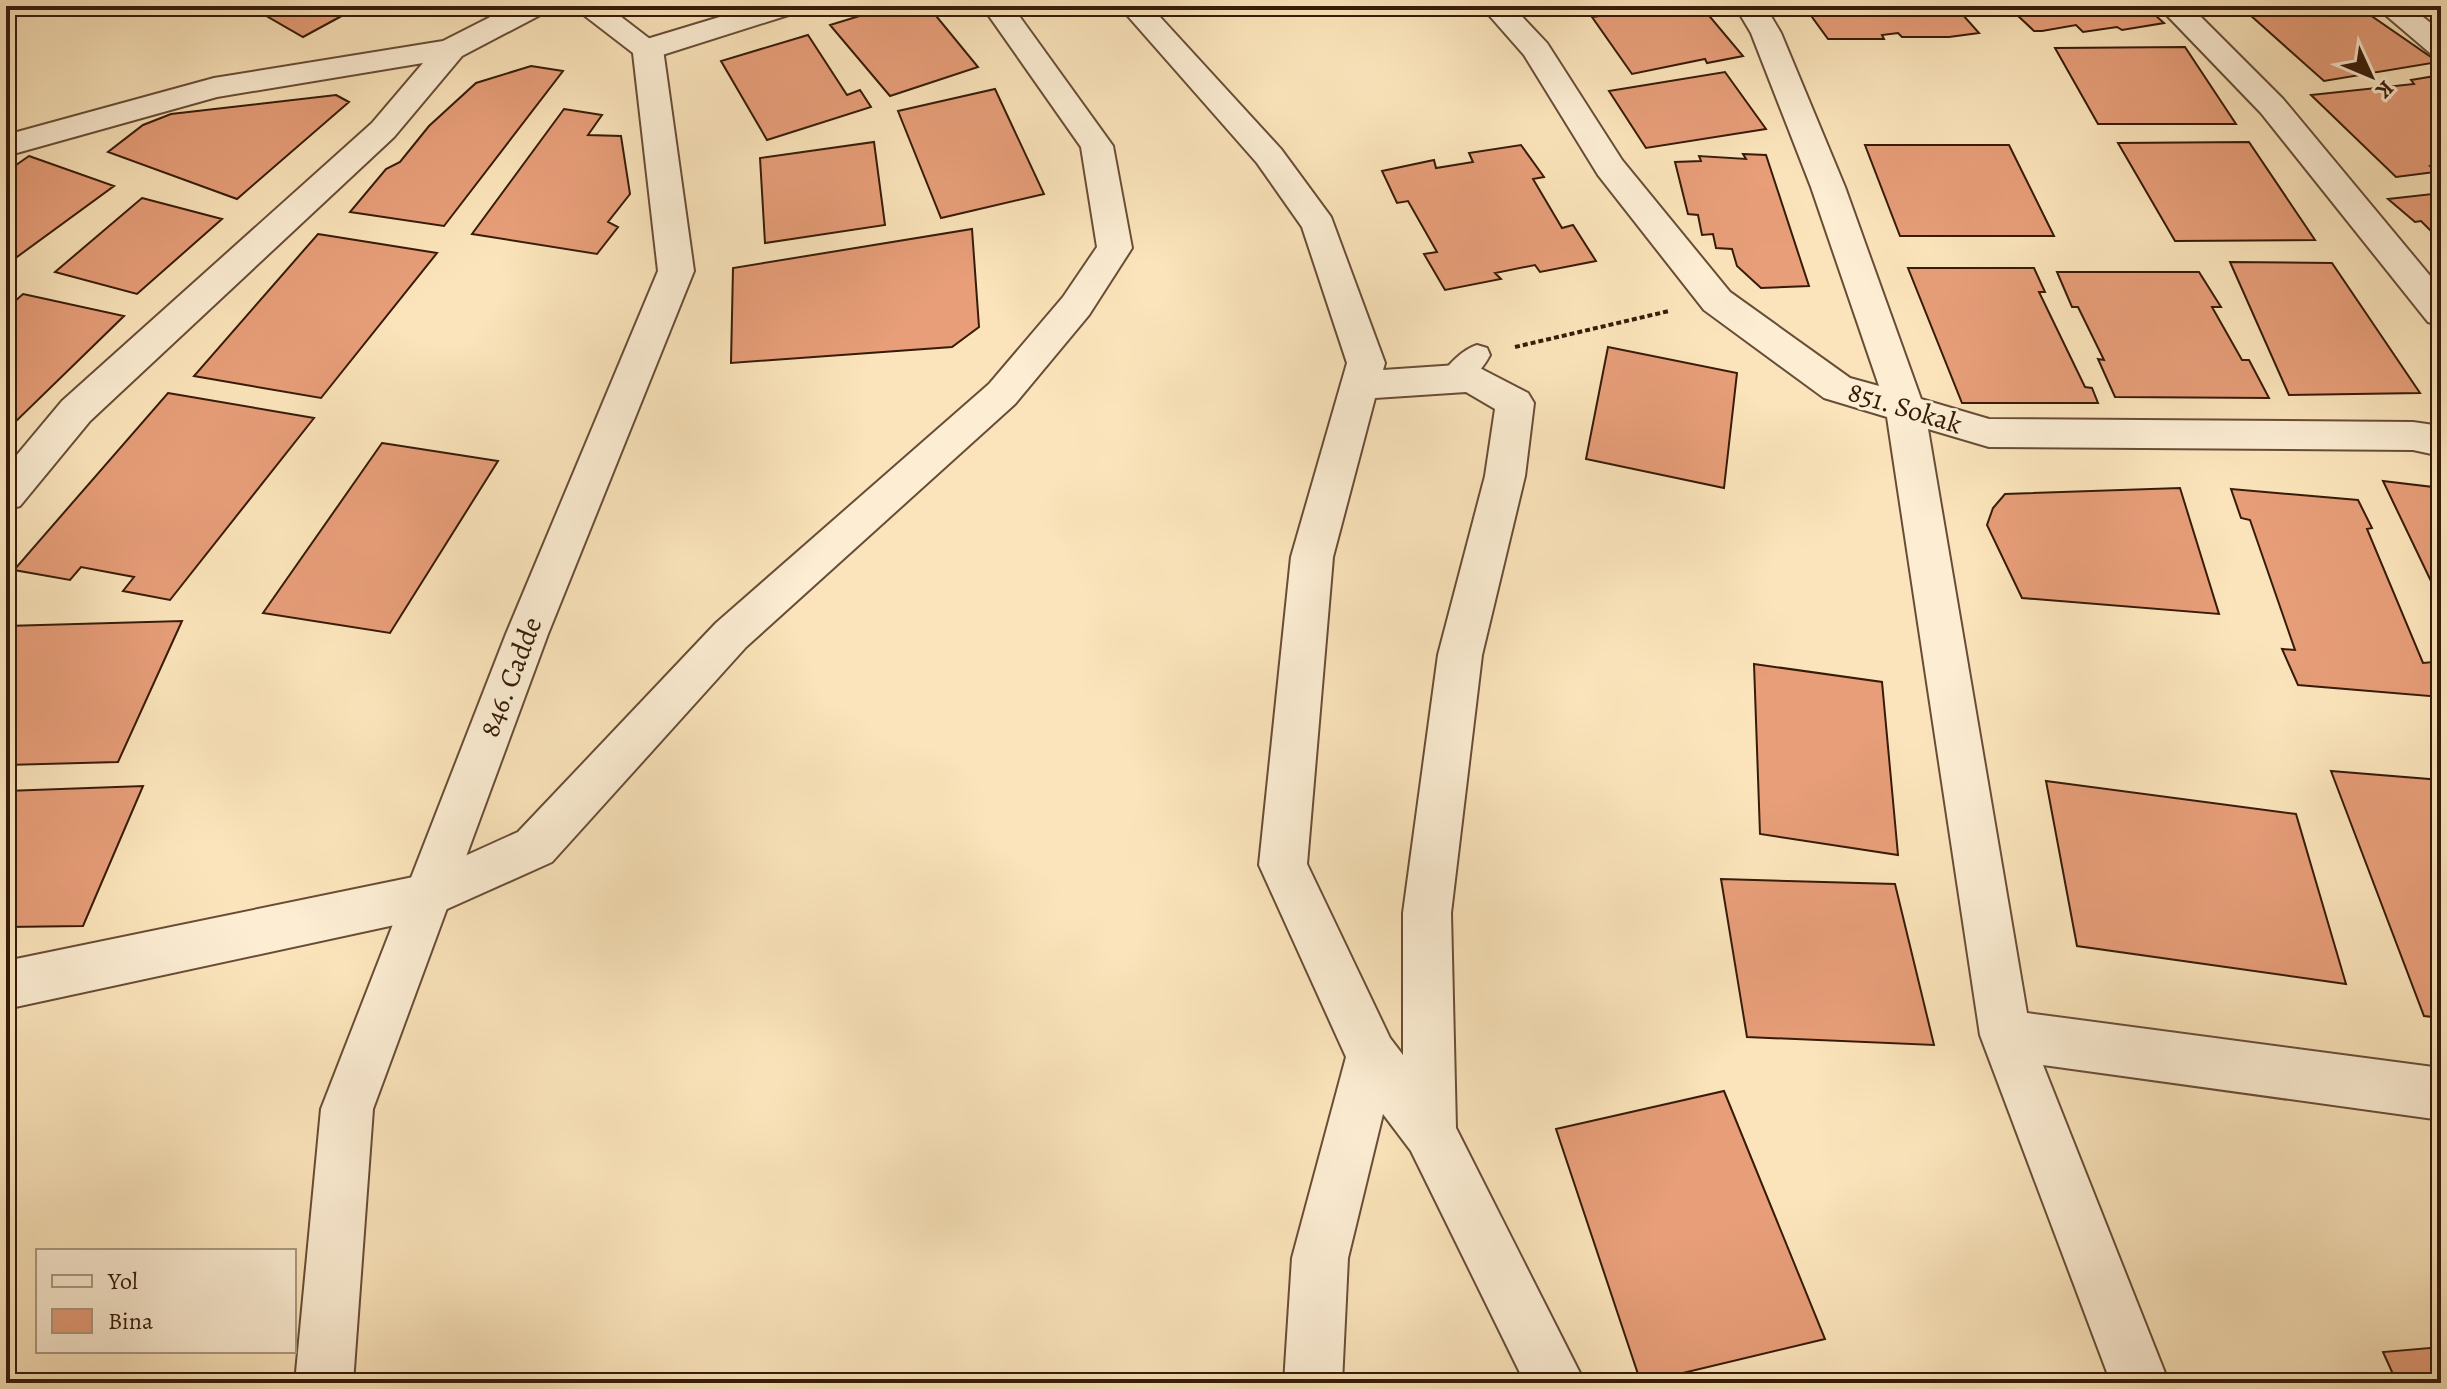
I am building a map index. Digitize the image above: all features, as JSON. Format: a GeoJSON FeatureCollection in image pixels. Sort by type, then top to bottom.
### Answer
{"type":"FeatureCollection","features":[{"type":"Feature","properties":{"kind":"street"},"geometry":{"type":"LineString","coordinates":[[6,146],[214,88],[451,49],[535,6]]}},
{"type":"Feature","properties":{"kind":"street"},"geometry":{"type":"LineString","coordinates":[[587,6],[648,49],[787,6]]}},
{"type":"Feature","properties":{"kind":"street"},"geometry":{"type":"LineString","coordinates":[[6,985],[427,896],[535,847],[731,635],[1002,394],[1076,306],[1115,248],[1097,146],[997,6]]}},
{"type":"Feature","properties":{"kind":"street"},"geometry":{"type":"LineString","coordinates":[[1134,6],[1269,156],[1319,225],[1366,363],[1312,557],[1283,865],[1372,1056],[1430,1132],[1556,1383]]}},
{"type":"Feature","properties":{"kind":"street","name":"851. Sokak"},"geometry":{"type":"LineString","coordinates":[[1496,6],[1536,50],[1610,167],[1717,301],[1837,388],[1989,433],[2413,436],[2441,441]]}},
{"type":"Feature","properties":{"kind":"street"},"geometry":{"type":"LineString","coordinates":[[1750,6],[1766,33],[1828,187],[1905,408],[2005,1035],[2140,1383]]}},
{"type":"Feature","properties":{"kind":"street"},"geometry":{"type":"LineString","coordinates":[[2173,6],[2272,106],[2441,313]]}},
{"type":"Feature","properties":{"kind":"street"},"geometry":{"type":"LineString","coordinates":[[2390,6],[2441,46]]}},
{"type":"Feature","properties":{"kind":"street"},"geometry":{"type":"LineString","coordinates":[[6,495],[76,411],[383,130],[451,49]]}},
{"type":"Feature","properties":{"kind":"street","name":"846. Cadde"},"geometry":{"type":"LineString","coordinates":[[324,1383],[347,1109],[527,634],[676,271],[648,49]]}},
{"type":"Feature","properties":{"kind":"street"},"geometry":{"type":"LineString","coordinates":[[1360,385],[1465,367],[1472,378],[1515,403],[1505,476],[1460,655],[1427,913],[1430,1132]]}},
{"type":"Feature","properties":{"kind":"street"},"geometry":{"type":"LineString","coordinates":[[2005,1035],[2441,1094]]}},
{"type":"Feature","properties":{"kind":"street"},"geometry":{"type":"LineString","coordinates":[[1313,1383],[1320,1258],[1372,1056]]}},
{"type":"Feature","properties":{"kind":"path"},"geometry":{"type":"LineString","coordinates":[[1465,367],[1717,301]]}},
{"type":"Feature","properties":{"kind":"building"},"geometry":{"type":"Polygon","coordinates":[[[249,6],[360,6],[303,37],[249,6]]]}},
{"type":"Feature","properties":{"kind":"building"},"geometry":{"type":"Polygon","coordinates":[[[892,6],[928,6],[978,67],[890,96],[830,25],[892,6]]]}},
{"type":"Feature","properties":{"kind":"building"},"geometry":{"type":"Polygon","coordinates":[[[1663,6],[1701,6],[1743,56],[1707,63],[1705,59],[1632,74],[1592,17],[1663,6]]]}},
{"type":"Feature","properties":{"kind":"building"},"geometry":{"type":"Polygon","coordinates":[[[1804,6],[1955,6],[1979,33],[1949,37],[1902,37],[1898,33],[1882,35],[1884,39],[1828,39],[1804,6]]]}},
{"type":"Feature","properties":{"kind":"building"},"geometry":{"type":"Polygon","coordinates":[[[2014,6],[2145,6],[2164,23],[2122,30],[2117,27],[2083,32],[2076,25],[2034,31],[2016,14],[2022,14],[2014,6]]]}},
{"type":"Feature","properties":{"kind":"building"},"geometry":{"type":"Polygon","coordinates":[[[2240,6],[2357,6],[2438,62],[2324,81],[2240,6]]]}},
{"type":"Feature","properties":{"kind":"building"},"geometry":{"type":"Polygon","coordinates":[[[808,35],[847,95],[860,90],[871,107],[767,140],[721,61],[808,35]]]}},
{"type":"Feature","properties":{"kind":"building"},"geometry":{"type":"Polygon","coordinates":[[[2185,47],[2236,124],[2098,124],[2055,48],[2185,47]]]}},
{"type":"Feature","properties":{"kind":"building"},"geometry":{"type":"Polygon","coordinates":[[[531,66],[563,71],[444,226],[350,212],[386,169],[400,162],[429,126],[476,83],[531,66]]]}},
{"type":"Feature","properties":{"kind":"building"},"geometry":{"type":"Polygon","coordinates":[[[1725,72],[1766,129],[1646,148],[1609,91],[1725,72]]]}},
{"type":"Feature","properties":{"kind":"building"},"geometry":{"type":"Polygon","coordinates":[[[2441,75],[2441,164],[2430,166],[2435,172],[2396,177],[2311,95],[2414,84],[2411,80],[2441,75]]]}},
{"type":"Feature","properties":{"kind":"building"},"geometry":{"type":"Polygon","coordinates":[[[995,89],[1044,194],[941,218],[898,111],[995,89]]]}},
{"type":"Feature","properties":{"kind":"building"},"geometry":{"type":"Polygon","coordinates":[[[336,95],[349,102],[237,199],[108,152],[143,125],[171,114],[336,95]]]}},
{"type":"Feature","properties":{"kind":"building"},"geometry":{"type":"Polygon","coordinates":[[[564,109],[602,115],[588,135],[621,136],[630,194],[608,222],[618,227],[597,254],[472,234],[564,109]]]}},
{"type":"Feature","properties":{"kind":"building"},"geometry":{"type":"Polygon","coordinates":[[[874,142],[885,225],[765,243],[760,158],[874,142]]]}},
{"type":"Feature","properties":{"kind":"building"},"geometry":{"type":"Polygon","coordinates":[[[2249,142],[2315,240],[2175,241],[2118,143],[2249,142]]]}},
{"type":"Feature","properties":{"kind":"building"},"geometry":{"type":"Polygon","coordinates":[[[1521,145],[1544,177],[1533,179],[1562,228],[1573,225],[1596,261],[1540,272],[1535,265],[1495,273],[1501,279],[1445,290],[1424,254],[1437,252],[1408,201],[1397,203],[1382,171],[1434,160],[1436,168],[1473,162],[1469,153],[1521,145]]]}},
{"type":"Feature","properties":{"kind":"building"},"geometry":{"type":"Polygon","coordinates":[[[1865,145],[2009,145],[2054,236],[1900,236],[1865,145]]]}},
{"type":"Feature","properties":{"kind":"building"},"geometry":{"type":"Polygon","coordinates":[[[1743,154],[1766,155],[1809,286],[1761,288],[1737,266],[1732,249],[1716,248],[1713,234],[1702,235],[1698,215],[1688,214],[1675,162],[1701,161],[1699,156],[1746,159],[1743,154]]]}},
{"type":"Feature","properties":{"kind":"building"},"geometry":{"type":"Polygon","coordinates":[[[29,156],[114,186],[6,265],[6,172],[29,156]]]}},
{"type":"Feature","properties":{"kind":"building"},"geometry":{"type":"Polygon","coordinates":[[[2441,193],[2441,241],[2421,221],[2415,222],[2388,199],[2441,193]]]}},
{"type":"Feature","properties":{"kind":"building"},"geometry":{"type":"Polygon","coordinates":[[[142,198],[222,219],[137,294],[55,272],[142,198]]]}},
{"type":"Feature","properties":{"kind":"building"},"geometry":{"type":"Polygon","coordinates":[[[972,229],[979,327],[952,347],[731,363],[733,268],[972,229]]]}},
{"type":"Feature","properties":{"kind":"building"},"geometry":{"type":"Polygon","coordinates":[[[318,234],[437,253],[321,398],[194,376],[318,234]]]}},
{"type":"Feature","properties":{"kind":"building"},"geometry":{"type":"Polygon","coordinates":[[[2230,262],[2332,263],[2420,393],[2289,395],[2230,262]]]}},
{"type":"Feature","properties":{"kind":"building"},"geometry":{"type":"Polygon","coordinates":[[[1908,268],[2034,268],[2045,292],[2039,292],[2085,387],[2092,388],[2098,403],[1962,403],[1908,268]]]}},
{"type":"Feature","properties":{"kind":"building"},"geometry":{"type":"Polygon","coordinates":[[[2057,272],[2199,272],[2221,307],[2212,307],[2242,360],[2249,360],[2269,398],[2115,397],[2098,359],[2104,360],[2078,307],[2072,307],[2057,272]]]}},
{"type":"Feature","properties":{"kind":"building"},"geometry":{"type":"Polygon","coordinates":[[[23,294],[124,316],[7,430],[6,309],[23,294]]]}},
{"type":"Feature","properties":{"kind":"building"},"geometry":{"type":"Polygon","coordinates":[[[1608,347],[1737,373],[1724,488],[1586,459],[1608,347]]]}},
{"type":"Feature","properties":{"kind":"building"},"geometry":{"type":"Polygon","coordinates":[[[168,393],[314,418],[170,600],[123,591],[134,577],[81,567],[70,580],[14,570],[168,393]]]}},
{"type":"Feature","properties":{"kind":"building"},"geometry":{"type":"Polygon","coordinates":[[[382,443],[498,461],[390,633],[263,613],[382,443]]]}},
{"type":"Feature","properties":{"kind":"building"},"geometry":{"type":"Polygon","coordinates":[[[2383,481],[2441,488],[2441,602],[2383,481]]]}},
{"type":"Feature","properties":{"kind":"building"},"geometry":{"type":"Polygon","coordinates":[[[2180,488],[2219,614],[2022,598],[1987,525],[1993,508],[2005,494],[2180,488]]]}},
{"type":"Feature","properties":{"kind":"building"},"geometry":{"type":"Polygon","coordinates":[[[2231,489],[2358,500],[2372,528],[2367,529],[2423,663],[2433,662],[2441,681],[2441,697],[2298,685],[2282,649],[2295,650],[2250,520],[2241,518],[2231,489]]]}},
{"type":"Feature","properties":{"kind":"building"},"geometry":{"type":"Polygon","coordinates":[[[182,621],[118,762],[6,765],[6,626],[182,621]]]}},
{"type":"Feature","properties":{"kind":"building"},"geometry":{"type":"Polygon","coordinates":[[[1754,664],[1882,682],[1898,855],[1760,834],[1754,664]]]}},
{"type":"Feature","properties":{"kind":"building"},"geometry":{"type":"Polygon","coordinates":[[[2331,771],[2441,780],[2441,1018],[2424,1016],[2331,771]]]}},
{"type":"Feature","properties":{"kind":"building"},"geometry":{"type":"Polygon","coordinates":[[[2046,781],[2296,814],[2346,984],[2077,946],[2046,781]]]}},
{"type":"Feature","properties":{"kind":"building"},"geometry":{"type":"Polygon","coordinates":[[[143,786],[83,926],[6,927],[6,791],[143,786]]]}},
{"type":"Feature","properties":{"kind":"building"},"geometry":{"type":"Polygon","coordinates":[[[1721,879],[1895,884],[1934,1045],[1747,1037],[1721,879]]]}},
{"type":"Feature","properties":{"kind":"building"},"geometry":{"type":"Polygon","coordinates":[[[1724,1091],[1825,1339],[1641,1383],[1556,1129],[1724,1091]]]}},
{"type":"Feature","properties":{"kind":"building"},"geometry":{"type":"Polygon","coordinates":[[[2441,1347],[2441,1383],[2397,1383],[2383,1352],[2441,1347]]]}}]}
